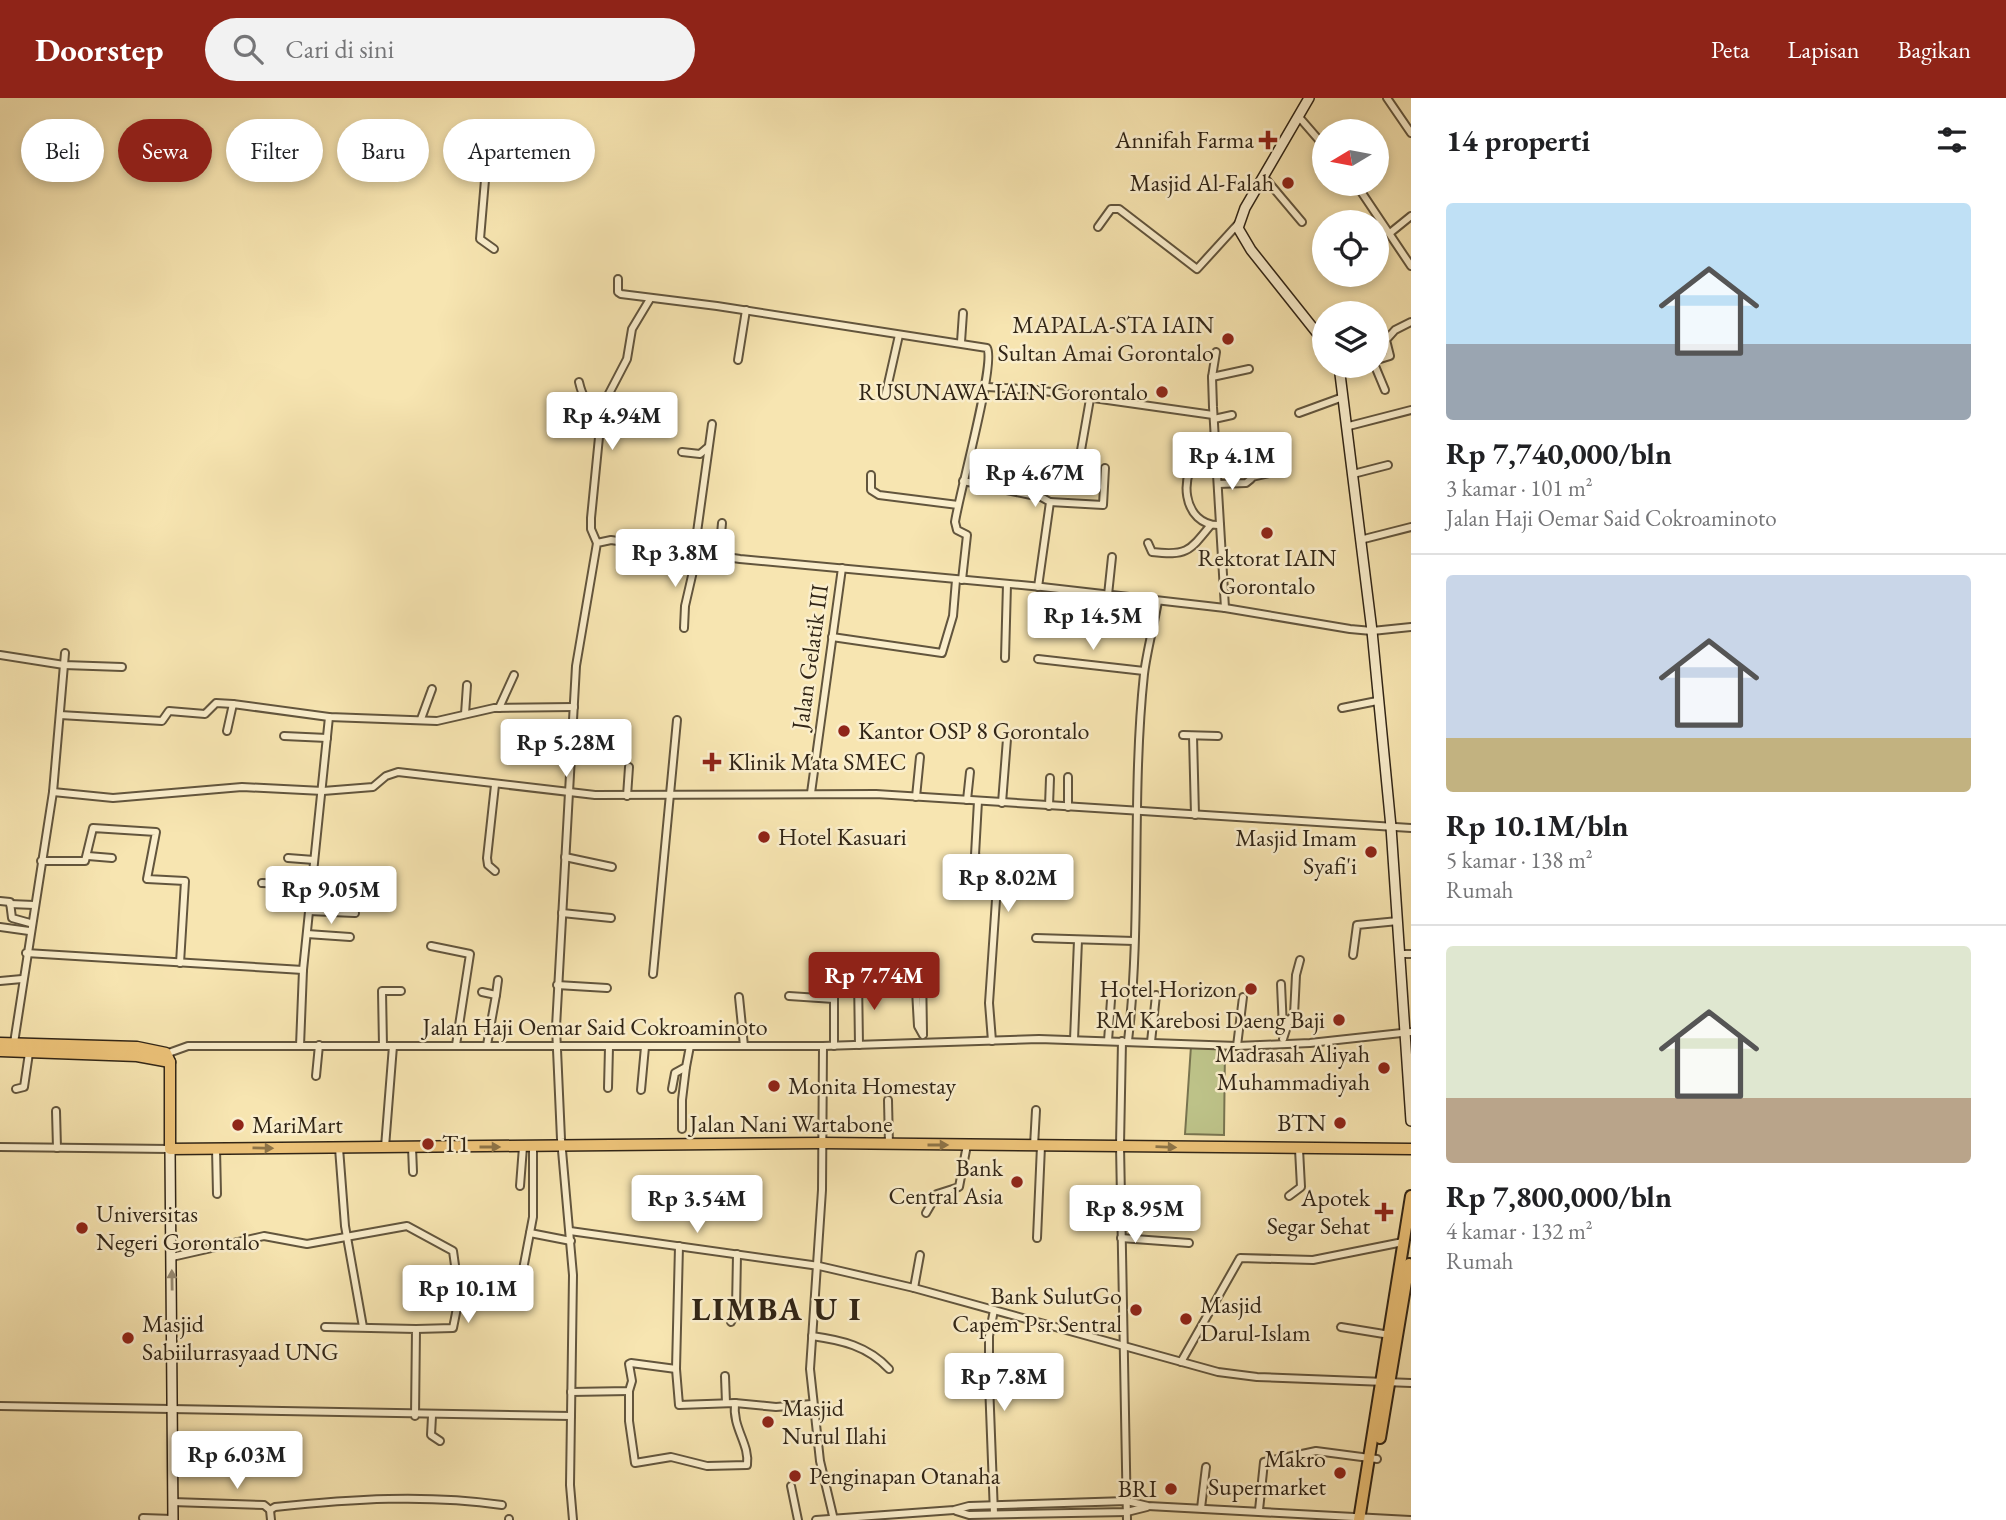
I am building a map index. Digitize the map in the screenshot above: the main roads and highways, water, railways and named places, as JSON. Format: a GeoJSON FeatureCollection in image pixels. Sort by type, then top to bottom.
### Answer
{"type":"FeatureCollection","features":[{"type":"Feature","properties":{"kind":"highway"},"geometry":{"type":"LineString","coordinates":[[1363,1519],[1408,1246],[1411,1196]]}},
{"type":"Feature","properties":{"kind":"highway"},"geometry":{"type":"LineString","coordinates":[[1387,1383],[1390,1335],[1402,1284]]}},
{"type":"Feature","properties":{"kind":"main road"},"geometry":{"type":"LineString","coordinates":[[5,1046],[29,1052],[165,1058]]}},
{"type":"Feature","properties":{"kind":"main road"},"geometry":{"type":"LineString","coordinates":[[5,1046],[137,1047],[165,1058]]}},
{"type":"Feature","properties":{"kind":"main road","name":"Jalan Nani Wartabone"},"geometry":{"type":"LineString","coordinates":[[165,1058],[170,1149],[822,1143],[1411,1149]]}},
{"type":"Feature","properties":{"kind":"place","name":"Annifah Farma"},"geometry":{"type":"Point","coordinates":[1268,140]}},
{"type":"Feature","properties":{"kind":"place","name":"Masjid Al-Falah"},"geometry":{"type":"Point","coordinates":[1288,183]}},
{"type":"Feature","properties":{"kind":"place","name":"MAPALA-STA IAIN Sultan Amai Gorontalo"},"geometry":{"type":"Point","coordinates":[1228,339]}},
{"type":"Feature","properties":{"kind":"place","name":"RUSUNAWA IAIN Gorontalo"},"geometry":{"type":"Point","coordinates":[1162,392]}},
{"type":"Feature","properties":{"kind":"place","name":"Rektorat IAIN Gorontalo"},"geometry":{"type":"Point","coordinates":[1267,533]}},
{"type":"Feature","properties":{"kind":"place","name":"Kantor OSP 8 Gorontalo"},"geometry":{"type":"Point","coordinates":[844,731]}},
{"type":"Feature","properties":{"kind":"place","name":"Klinik Mata SMEC"},"geometry":{"type":"Point","coordinates":[712,762]}},
{"type":"Feature","properties":{"kind":"place","name":"Hotel Kasuari"},"geometry":{"type":"Point","coordinates":[764,837]}},
{"type":"Feature","properties":{"kind":"place","name":"Masjid Imam Syafi'i"},"geometry":{"type":"Point","coordinates":[1371,852]}},
{"type":"Feature","properties":{"kind":"place","name":"Hotel Horizon"},"geometry":{"type":"Point","coordinates":[1251,989]}},
{"type":"Feature","properties":{"kind":"place","name":"RM Karebosi Daeng Baji"},"geometry":{"type":"Point","coordinates":[1339,1020]}},
{"type":"Feature","properties":{"kind":"place","name":"Madrasah Aliyah Muhammadiyah"},"geometry":{"type":"Point","coordinates":[1384,1068]}},
{"type":"Feature","properties":{"kind":"place","name":"Monita Homestay"},"geometry":{"type":"Point","coordinates":[774,1086]}},
{"type":"Feature","properties":{"kind":"place","name":"BTN"},"geometry":{"type":"Point","coordinates":[1340,1123]}},
{"type":"Feature","properties":{"kind":"place","name":"MariMart"},"geometry":{"type":"Point","coordinates":[238,1125]}},
{"type":"Feature","properties":{"kind":"place","name":"T1"},"geometry":{"type":"Point","coordinates":[428,1144]}},
{"type":"Feature","properties":{"kind":"place","name":"Bank Central Asia"},"geometry":{"type":"Point","coordinates":[1017,1182]}},
{"type":"Feature","properties":{"kind":"place","name":"Apotek Segar Sehat"},"geometry":{"type":"Point","coordinates":[1384,1212]}},
{"type":"Feature","properties":{"kind":"place","name":"Universitas Negeri Gorontalo"},"geometry":{"type":"Point","coordinates":[82,1228]}},
{"type":"Feature","properties":{"kind":"place","name":"Bank SulutGo Capem Psr Sentral"},"geometry":{"type":"Point","coordinates":[1136,1310]}},
{"type":"Feature","properties":{"kind":"place","name":"Masjid Darul-Islam"},"geometry":{"type":"Point","coordinates":[1186,1319]}},
{"type":"Feature","properties":{"kind":"place","name":"Masjid Sabiilurrasyaad UNG"},"geometry":{"type":"Point","coordinates":[128,1338]}},
{"type":"Feature","properties":{"kind":"place","name":"Masjid Nurul Ilahi"},"geometry":{"type":"Point","coordinates":[768,1422]}},
{"type":"Feature","properties":{"kind":"place","name":"Makro Supermarket"},"geometry":{"type":"Point","coordinates":[1340,1473]}},
{"type":"Feature","properties":{"kind":"place","name":"Penginapan Otanaha"},"geometry":{"type":"Point","coordinates":[795,1476]}},
{"type":"Feature","properties":{"kind":"place","name":"BRI"},"geometry":{"type":"Point","coordinates":[1171,1489]}},
{"type":"Feature","properties":{"kind":"district","name":"LIMBA U I"},"geometry":{"type":"Point","coordinates":[777,1309]}}]}
